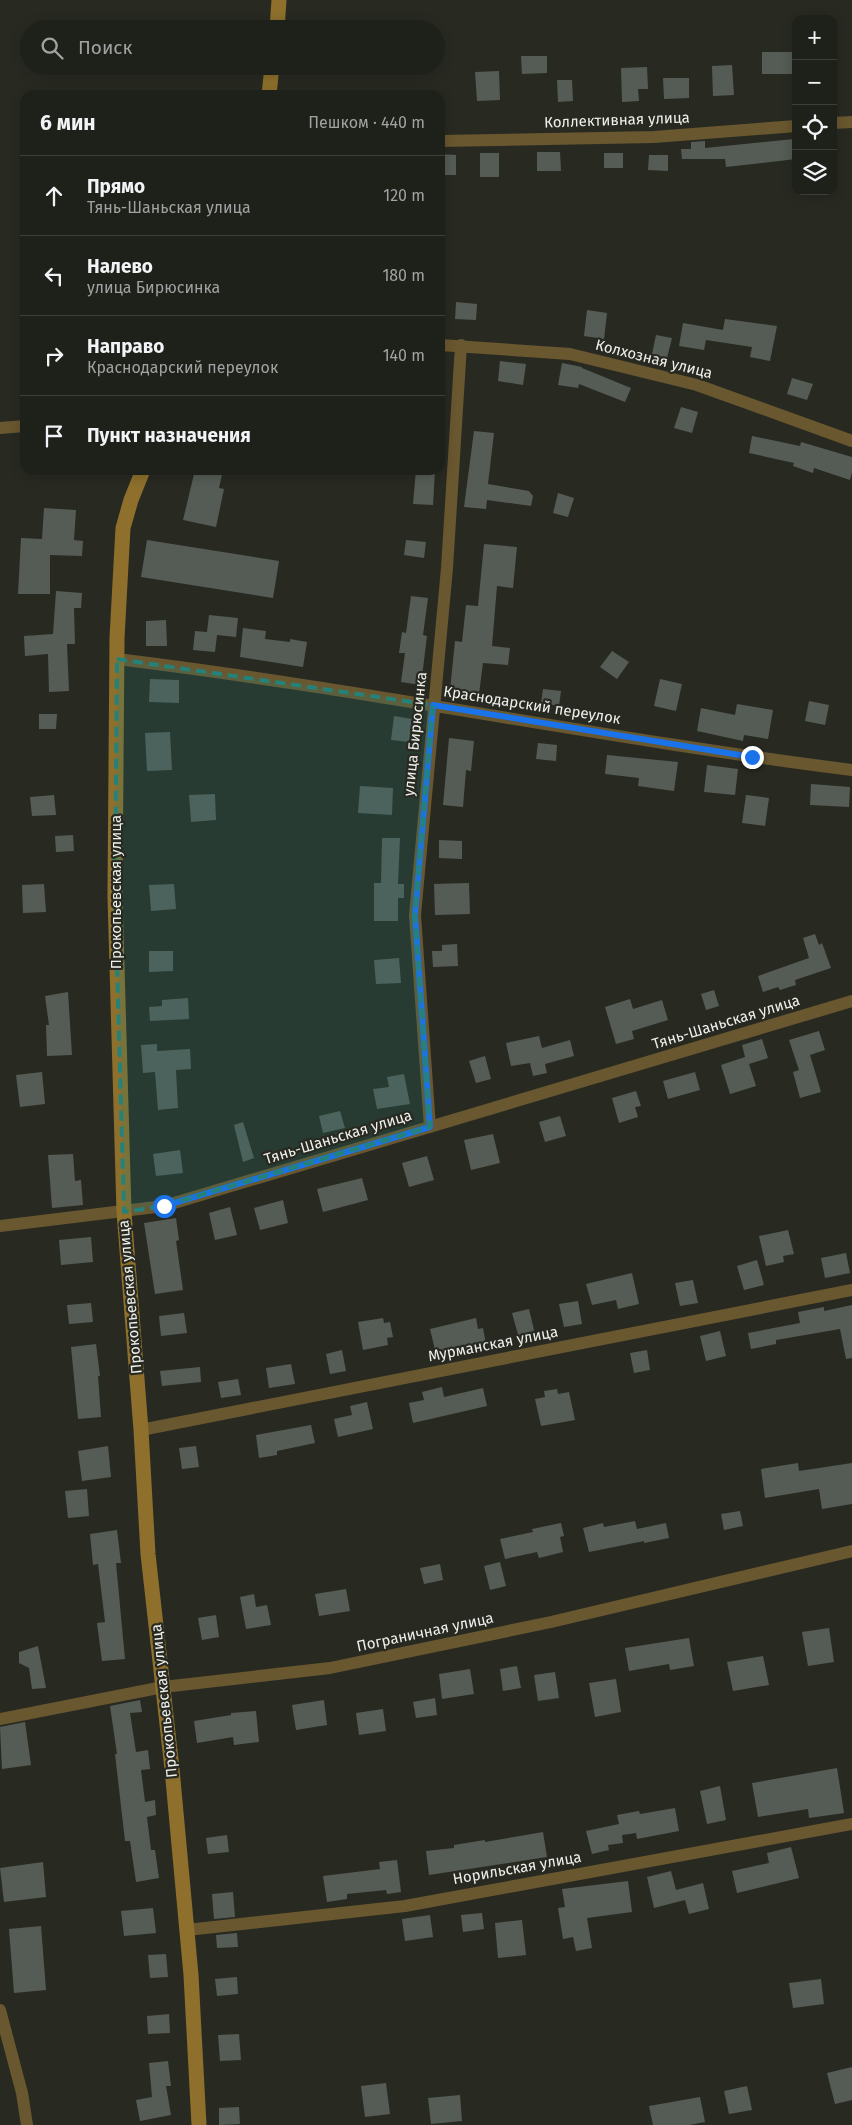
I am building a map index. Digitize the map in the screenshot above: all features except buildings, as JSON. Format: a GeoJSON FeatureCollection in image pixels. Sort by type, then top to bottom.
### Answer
{"type":"FeatureCollection","features":[{"type":"Feature","properties":{"kind":"main road"},"geometry":{"type":"LineString","coordinates":[[278,20],[279,0]]}},
{"type":"Feature","properties":{"kind":"main road"},"geometry":{"type":"LineString","coordinates":[[270,90],[271,75]]}},
{"type":"Feature","properties":{"kind":"main road","name":"Прокопьевская улица"},"geometry":{"type":"LineString","coordinates":[[141,475],[130,500],[123,528],[117,658],[115,896],[124,1212],[141,1430],[148,1554],[163,1687],[186,1930],[199,2125]]}},
{"type":"Feature","properties":{"kind":"street"},"geometry":{"type":"LineString","coordinates":[[837,123],[852,122]]}},
{"type":"Feature","properties":{"kind":"street","name":"Коллективная улица"},"geometry":{"type":"LineString","coordinates":[[445,141],[654,137],[792,126]]}},
{"type":"Feature","properties":{"kind":"street","name":"Колхозная улица"},"geometry":{"type":"LineString","coordinates":[[445,345],[570,354],[697,384],[852,441]]}},
{"type":"Feature","properties":{"kind":"street","name":"улица Бирюсинка"},"geometry":{"type":"LineString","coordinates":[[430,1127],[415,915],[447,568],[461,345]]}},
{"type":"Feature","properties":{"kind":"street"},"geometry":{"type":"LineString","coordinates":[[0,428],[20,426]]}},
{"type":"Feature","properties":{"kind":"street","name":"Краснодарский переулок"},"geometry":{"type":"LineString","coordinates":[[117,658],[433,705],[743,756],[852,770]]}},
{"type":"Feature","properties":{"kind":"street","name":"Тянь-Шаньская улица"},"geometry":{"type":"LineString","coordinates":[[0,1226],[164,1206],[852,1001]]}},
{"type":"Feature","properties":{"kind":"street","name":"Мурманская улица"},"geometry":{"type":"LineString","coordinates":[[141,1430],[852,1290]]}},
{"type":"Feature","properties":{"kind":"street","name":"Пограничная улица"},"geometry":{"type":"LineString","coordinates":[[0,1719],[163,1687],[330,1668],[551,1622],[852,1551]]}},
{"type":"Feature","properties":{"kind":"street","name":"Норильская улица"},"geometry":{"type":"LineString","coordinates":[[186,1930],[405,1906],[852,1824]]}},
{"type":"Feature","properties":{"kind":"street"},"geometry":{"type":"LineString","coordinates":[[0,2010],[22,2093],[27,2125]]}},
{"type":"Feature","properties":{"kind":"highlighted area"},"geometry":{"type":"Polygon","coordinates":[[[117,659],[433,705],[415,915],[430,1127],[164,1206],[124,1212],[115,896],[117,659]]]}},
{"type":"Feature","properties":{"kind":"route"},"geometry":{"type":"LineString","coordinates":[[164,1206],[430,1127],[415,915],[433,705],[752,757]]}}]}
